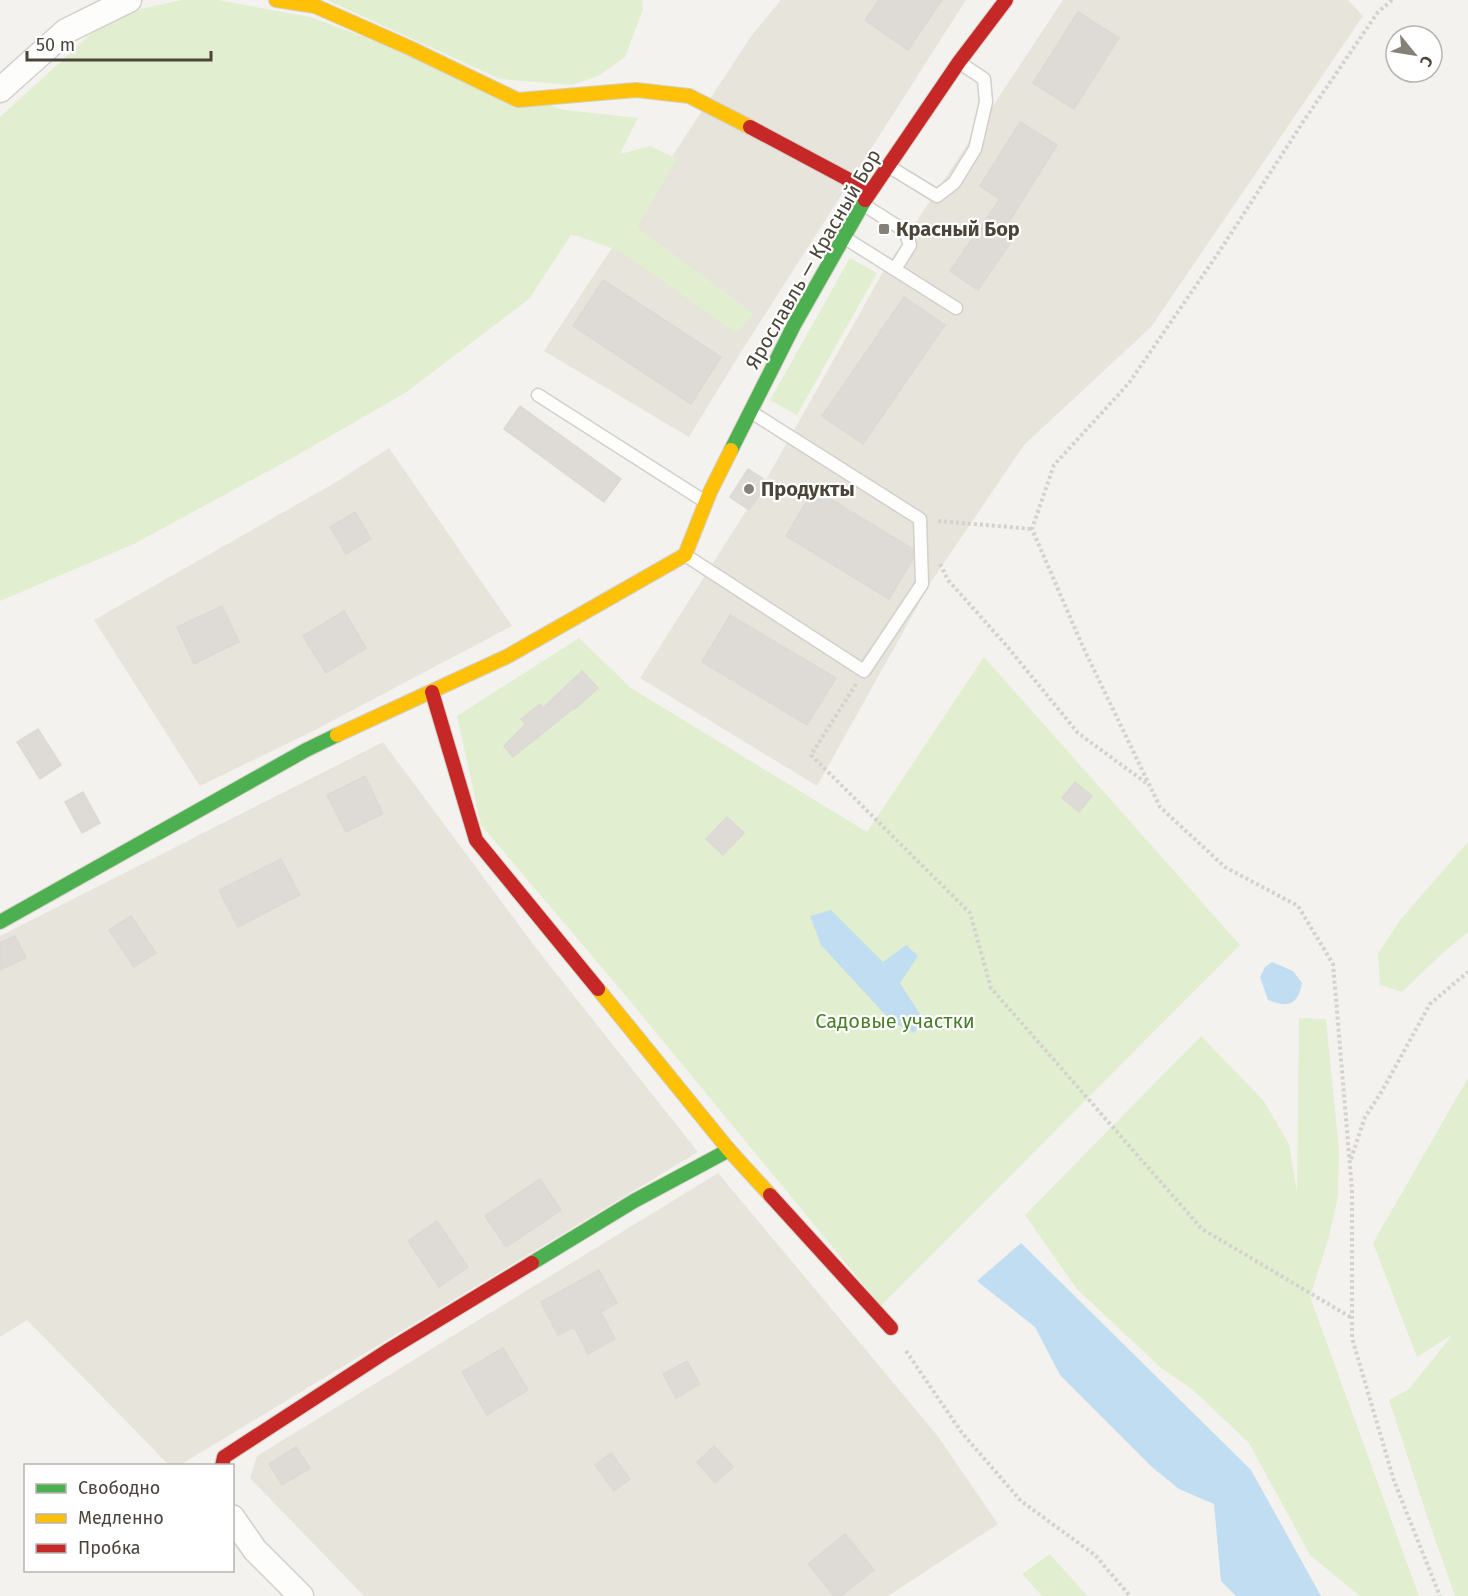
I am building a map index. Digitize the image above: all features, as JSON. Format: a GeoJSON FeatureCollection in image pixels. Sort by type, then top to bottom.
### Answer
{"type":"FeatureCollection","features":[{"type":"Feature","properties":{"kind":"street"},"geometry":{"type":"LineString","coordinates":[[0,90],[66,32],[90,0]]}},
{"type":"Feature","properties":{"kind":"street"},"geometry":{"type":"LineString","coordinates":[[66,32],[129,0]]}},
{"type":"Feature","properties":{"kind":"street"},"geometry":{"type":"LineString","coordinates":[[276,0],[315,6],[410,48],[518,100],[636,90],[690,96],[870,191]]}},
{"type":"Feature","properties":{"kind":"street","name":"Ярославль — Красный Бор"},"geometry":{"type":"LineString","coordinates":[[685,555],[706,502],[750,411],[794,325],[862,204],[959,62],[1006,0]]}},
{"type":"Feature","properties":{"kind":"street"},"geometry":{"type":"LineString","coordinates":[[0,922],[306,750],[508,656],[685,555]]}},
{"type":"Feature","properties":{"kind":"street"},"geometry":{"type":"LineString","coordinates":[[432,692],[476,840],[729,1150],[891,1329]]}},
{"type":"Feature","properties":{"kind":"street"},"geometry":{"type":"LineString","coordinates":[[222,1464],[224,1457],[387,1351],[634,1201],[729,1150]]}},
{"type":"Feature","properties":{"kind":"street"},"geometry":{"type":"LineString","coordinates":[[234,1520],[255,1550],[301,1596]]}},
{"type":"Feature","properties":{"kind":"lane"},"geometry":{"type":"LineString","coordinates":[[887,165],[937,196],[954,183],[975,149],[986,102],[984,79],[959,62]]}},
{"type":"Feature","properties":{"kind":"lane"},"geometry":{"type":"LineString","coordinates":[[862,204],[905,231],[910,245],[895,269]]}},
{"type":"Feature","properties":{"kind":"lane"},"geometry":{"type":"LineString","coordinates":[[844,237],[956,308]]}},
{"type":"Feature","properties":{"kind":"lane"},"geometry":{"type":"LineString","coordinates":[[538,395],[706,502]]}},
{"type":"Feature","properties":{"kind":"lane"},"geometry":{"type":"LineString","coordinates":[[685,555],[864,671],[922,584],[920,519],[750,411]]}},
{"type":"Feature","properties":{"kind":"path"},"geometry":{"type":"LineString","coordinates":[[1392,0],[1378,12],[1311,109],[1129,383],[1054,465],[1032,530],[1083,647],[1160,807],[1226,867],[1298,906],[1333,964],[1352,1190],[1352,1338],[1394,1481],[1440,1596]]}},
{"type":"Feature","properties":{"kind":"path"},"geometry":{"type":"LineString","coordinates":[[920,519],[1032,530]]}},
{"type":"Feature","properties":{"kind":"path"},"geometry":{"type":"LineString","coordinates":[[939,560],[948,580],[1006,645],[1078,733],[1150,786]]}},
{"type":"Feature","properties":{"kind":"path"},"geometry":{"type":"LineString","coordinates":[[864,671],[811,755],[970,913],[991,988],[1202,1229],[1352,1318]]}},
{"type":"Feature","properties":{"kind":"path"},"geometry":{"type":"LineString","coordinates":[[1350,1162],[1365,1117],[1430,1004],[1468,972]]}},
{"type":"Feature","properties":{"kind":"path"},"geometry":{"type":"LineString","coordinates":[[891,1329],[962,1433],[1021,1501],[1095,1555],[1130,1596]]}},
{"type":"Feature","properties":{"kind":"shaded area","name":"Красный Бор"},"geometry":{"type":"Polygon","coordinates":[[[781,0],[966,0],[689,437],[544,351],[752,35],[781,0]]]}},
{"type":"Feature","properties":{"kind":"shaded area"},"geometry":{"type":"Polygon","coordinates":[[[1063,0],[1348,0],[1363,16],[1151,327],[1024,445],[931,582],[817,786],[640,678],[767,478],[883,272],[1063,0]]]}},
{"type":"Feature","properties":{"kind":"shaded area"},"geometry":{"type":"Polygon","coordinates":[[[389,448],[512,626],[313,731],[200,786],[94,620],[338,481],[389,448]]]}},
{"type":"Feature","properties":{"kind":"shaded area"},"geometry":{"type":"Polygon","coordinates":[[[383,742],[536,948],[698,1152],[182,1464],[168,1464],[27,1320],[0,1337],[0,936],[383,742]]]}},
{"type":"Feature","properties":{"kind":"shaded area"},"geometry":{"type":"Polygon","coordinates":[[[718,1173],[937,1435],[998,1524],[888,1596],[364,1596],[250,1478],[257,1456],[718,1173]]]}},
{"type":"Feature","properties":{"kind":"green space"},"geometry":{"type":"Polygon","coordinates":[[[182,0],[218,0],[310,17],[564,110],[638,118],[620,154],[650,146],[677,159],[637,227],[754,314],[736,333],[622,252],[571,235],[529,299],[405,393],[294,457],[134,544],[0,601],[0,117],[92,33],[135,10],[182,0]]]}},
{"type":"Feature","properties":{"kind":"green space"},"geometry":{"type":"Polygon","coordinates":[[[327,0],[642,0],[643,9],[625,57],[600,75],[572,85],[500,79],[327,0]]]}},
{"type":"Feature","properties":{"kind":"green space"},"geometry":{"type":"Polygon","coordinates":[[[850,258],[877,273],[797,415],[770,400],[850,258]]]}},
{"type":"Feature","properties":{"kind":"green space","name":"Садовые участки"},"geometry":{"type":"Polygon","coordinates":[[[579,638],[631,688],[867,832],[984,657],[1240,945],[881,1306],[631,1002],[481,825],[457,716],[579,638]]]}},
{"type":"Feature","properties":{"kind":"green space"},"geometry":{"type":"Polygon","coordinates":[[[1468,842],[1468,932],[1402,992],[1380,985],[1378,954],[1400,920],[1468,842]]]}},
{"type":"Feature","properties":{"kind":"green space"},"geometry":{"type":"Polygon","coordinates":[[[1299,1018],[1326,1019],[1339,1150],[1338,1196],[1329,1237],[1310,1297],[1419,1596],[1360,1596],[1310,1555],[1249,1443],[1193,1390],[1160,1367],[1077,1289],[1025,1215],[1201,1036],[1263,1100],[1289,1144],[1297,1193],[1299,1018]]]}},
{"type":"Feature","properties":{"kind":"green space"},"geometry":{"type":"Polygon","coordinates":[[[1468,1078],[1468,1596],[1455,1596],[1389,1400],[1409,1389],[1453,1334],[1417,1357],[1373,1243],[1468,1078]]]}},
{"type":"Feature","properties":{"kind":"green space"},"geometry":{"type":"Polygon","coordinates":[[[1050,1554],[1087,1596],[1042,1596],[1022,1574],[1050,1554]]]}},
{"type":"Feature","properties":{"kind":"water"},"geometry":{"type":"Polygon","coordinates":[[[831,910],[883,962],[906,945],[918,956],[900,983],[923,1019],[914,1033],[891,1021],[821,945],[810,916],[831,910]]]}},
{"type":"Feature","properties":{"kind":"water"},"geometry":{"type":"Polygon","coordinates":[[[1272,962],[1293,971],[1302,983],[1298,996],[1291,1003],[1281,1004],[1268,1000],[1260,977],[1265,967],[1272,962]]]}},
{"type":"Feature","properties":{"kind":"water"},"geometry":{"type":"Polygon","coordinates":[[[1021,1243],[1251,1470],[1321,1596],[1236,1596],[1221,1581],[1214,1504],[1179,1489],[1153,1468],[1060,1375],[1035,1327],[977,1281],[1021,1243]]]}},
{"type":"Feature","properties":{"kind":"building"},"geometry":{"type":"Polygon","coordinates":[[[879,0],[942,0],[908,50],[865,20],[879,0]]]}},
{"type":"Feature","properties":{"kind":"building"},"geometry":{"type":"Polygon","coordinates":[[[1078,12],[1119,38],[1074,109],[1033,83],[1078,12]]]}},
{"type":"Feature","properties":{"kind":"building"},"geometry":{"type":"Polygon","coordinates":[[[1020,122],[1057,145],[1001,235],[1011,242],[978,290],[950,271],[1000,199],[980,186],[1020,122]]]}},
{"type":"Feature","properties":{"kind":"building"},"geometry":{"type":"Polygon","coordinates":[[[603,280],[721,357],[691,404],[573,326],[603,280]]]}},
{"type":"Feature","properties":{"kind":"building"},"geometry":{"type":"Polygon","coordinates":[[[904,297],[945,325],[863,444],[822,416],[904,297]]]}},
{"type":"Feature","properties":{"kind":"building"},"geometry":{"type":"Polygon","coordinates":[[[520,406],[621,479],[604,502],[504,429],[520,406]]]}},
{"type":"Feature","properties":{"kind":"building","name":"Продукты"},"geometry":{"type":"Polygon","coordinates":[[[748,469],[768,482],[749,510],[730,497],[748,469]]]}},
{"type":"Feature","properties":{"kind":"building"},"geometry":{"type":"Polygon","coordinates":[[[814,489],[913,549],[913,559],[889,599],[786,536],[814,489]]]}},
{"type":"Feature","properties":{"kind":"building"},"geometry":{"type":"Polygon","coordinates":[[[355,512],[371,539],[346,554],[330,527],[355,512]]]}},
{"type":"Feature","properties":{"kind":"building"},"geometry":{"type":"Polygon","coordinates":[[[222,606],[239,642],[194,664],[177,627],[222,606]]]}},
{"type":"Feature","properties":{"kind":"building"},"geometry":{"type":"Polygon","coordinates":[[[344,611],[366,648],[326,673],[303,636],[344,611]]]}},
{"type":"Feature","properties":{"kind":"building"},"geometry":{"type":"Polygon","coordinates":[[[730,615],[836,678],[807,725],[702,662],[730,615]]]}},
{"type":"Feature","properties":{"kind":"building"},"geometry":{"type":"Polygon","coordinates":[[[582,671],[598,688],[575,709],[513,757],[504,746],[526,724],[521,719],[540,704],[543,708],[582,671]]]}},
{"type":"Feature","properties":{"kind":"building"},"geometry":{"type":"Polygon","coordinates":[[[38,729],[61,765],[40,779],[17,742],[38,729]]]}},
{"type":"Feature","properties":{"kind":"building"},"geometry":{"type":"Polygon","coordinates":[[[365,776],[383,814],[346,832],[327,795],[365,776]]]}},
{"type":"Feature","properties":{"kind":"building"},"geometry":{"type":"Polygon","coordinates":[[[1075,782],[1092,796],[1079,812],[1062,798],[1075,782]]]}},
{"type":"Feature","properties":{"kind":"building"},"geometry":{"type":"Polygon","coordinates":[[[83,792],[100,823],[82,833],[65,802],[83,792]]]}},
{"type":"Feature","properties":{"kind":"building"},"geometry":{"type":"Polygon","coordinates":[[[727,817],[744,833],[723,855],[706,839],[727,817]]]}},
{"type":"Feature","properties":{"kind":"building"},"geometry":{"type":"Polygon","coordinates":[[[281,859],[300,895],[238,927],[219,890],[281,859]]]}},
{"type":"Feature","properties":{"kind":"building"},"geometry":{"type":"Polygon","coordinates":[[[131,916],[156,953],[134,967],[109,930],[131,916]]]}},
{"type":"Feature","properties":{"kind":"building"},"geometry":{"type":"Polygon","coordinates":[[[15,936],[26,958],[0,970],[0,943],[15,936]]]}},
{"type":"Feature","properties":{"kind":"building"},"geometry":{"type":"Polygon","coordinates":[[[540,1179],[561,1210],[506,1247],[485,1216],[540,1179]]]}},
{"type":"Feature","properties":{"kind":"building"},"geometry":{"type":"Polygon","coordinates":[[[437,1221],[468,1267],[439,1287],[408,1241],[437,1221]]]}},
{"type":"Feature","properties":{"kind":"building"},"geometry":{"type":"Polygon","coordinates":[[[599,1270],[617,1303],[601,1312],[615,1339],[588,1354],[574,1327],[558,1335],[541,1302],[599,1270]]]}},
{"type":"Feature","properties":{"kind":"building"},"geometry":{"type":"Polygon","coordinates":[[[503,1348],[528,1390],[487,1415],[462,1372],[503,1348]]]}},
{"type":"Feature","properties":{"kind":"building"},"geometry":{"type":"Polygon","coordinates":[[[687,1361],[700,1384],[676,1398],[663,1374],[687,1361]]]}},
{"type":"Feature","properties":{"kind":"building"},"geometry":{"type":"Polygon","coordinates":[[[714,1446],[733,1467],[715,1483],[697,1462],[714,1446]]]}},
{"type":"Feature","properties":{"kind":"building"},"geometry":{"type":"Polygon","coordinates":[[[296,1447],[310,1468],[282,1485],[269,1464],[296,1447]]]}},
{"type":"Feature","properties":{"kind":"building"},"geometry":{"type":"Polygon","coordinates":[[[611,1453],[630,1479],[614,1491],[595,1465],[611,1453]]]}},
{"type":"Feature","properties":{"kind":"building"},"geometry":{"type":"Polygon","coordinates":[[[845,1534],[874,1570],[841,1596],[834,1596],[808,1564],[845,1534]]]}},
{"type":"Feature","properties":{"kind":"traffic: fast"},"geometry":{"type":"LineString","coordinates":[[731,450],[794,325],[865,200]]}},
{"type":"Feature","properties":{"kind":"traffic: fast"},"geometry":{"type":"LineString","coordinates":[[0,922],[306,750],[337,735]]}},
{"type":"Feature","properties":{"kind":"traffic: fast"},"geometry":{"type":"LineString","coordinates":[[532,1263],[634,1201],[729,1150]]}},
{"type":"Feature","properties":{"kind":"traffic: slow"},"geometry":{"type":"LineString","coordinates":[[276,0],[315,6],[410,48],[518,100],[636,90],[689,96],[750,127]]}},
{"type":"Feature","properties":{"kind":"traffic: slow"},"geometry":{"type":"LineString","coordinates":[[337,735],[508,656],[685,555],[710,492],[731,450]]}},
{"type":"Feature","properties":{"kind":"traffic: slow"},"geometry":{"type":"LineString","coordinates":[[598,989],[729,1150],[770,1195]]}},
{"type":"Feature","properties":{"kind":"traffic: jam"},"geometry":{"type":"LineString","coordinates":[[865,200],[959,62],[1006,0]]}},
{"type":"Feature","properties":{"kind":"traffic: jam"},"geometry":{"type":"LineString","coordinates":[[750,127],[870,191]]}},
{"type":"Feature","properties":{"kind":"traffic: jam"},"geometry":{"type":"LineString","coordinates":[[432,692],[476,840],[598,989]]}},
{"type":"Feature","properties":{"kind":"traffic: jam"},"geometry":{"type":"LineString","coordinates":[[770,1195],[891,1328]]}},
{"type":"Feature","properties":{"kind":"traffic: jam"},"geometry":{"type":"LineString","coordinates":[[222,1464],[224,1457],[387,1351],[532,1263]]}},
{"type":"Feature","properties":{"kind":"place","name":"Красный Бор"},"geometry":{"type":"Point","coordinates":[884,229]}},
{"type":"Feature","properties":{"kind":"place","name":"Продукты"},"geometry":{"type":"Point","coordinates":[749,489]}}]}
